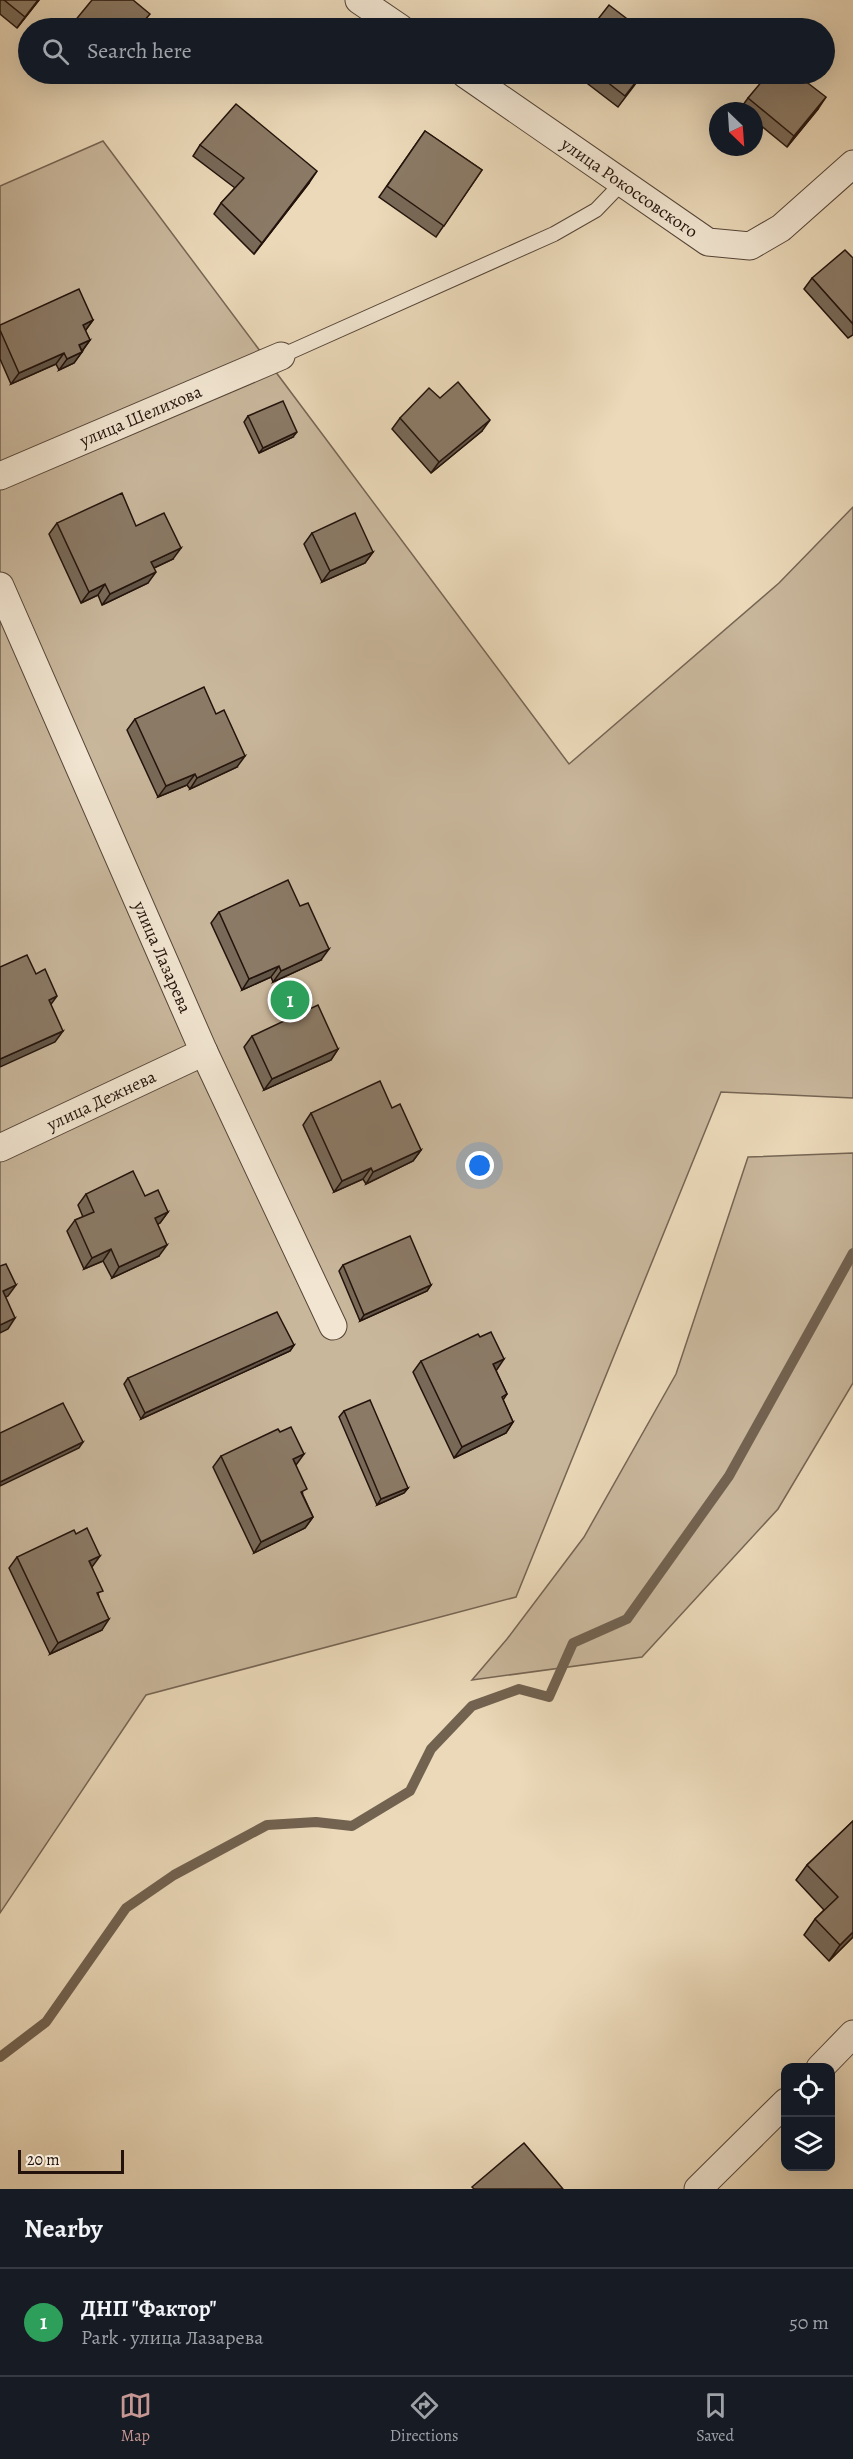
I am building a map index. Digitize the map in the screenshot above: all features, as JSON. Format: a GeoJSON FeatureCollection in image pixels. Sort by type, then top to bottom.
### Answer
{"type":"FeatureCollection","features":[{"type":"Feature","properties":{"kind":"street"},"geometry":{"type":"LineString","coordinates":[[360,0],[386,18]]}},
{"type":"Feature","properties":{"kind":"street","name":"улица Рокоссовского"},"geometry":{"type":"LineString","coordinates":[[479,84],[708,242],[750,246],[781,228],[853,164]]}},
{"type":"Feature","properties":{"kind":"street","name":"улица Шелихова"},"geometry":{"type":"LineString","coordinates":[[0,476],[281,356]]}},
{"type":"Feature","properties":{"kind":"street","name":"улица Лазарева"},"geometry":{"type":"LineString","coordinates":[[0,586],[204,1052],[333,1326]]}},
{"type":"Feature","properties":{"kind":"street","name":"улица Дежнева"},"geometry":{"type":"LineString","coordinates":[[0,1148],[204,1052]]}},
{"type":"Feature","properties":{"kind":"street"},"geometry":{"type":"LineString","coordinates":[[824,2063],[853,2034]]}},
{"type":"Feature","properties":{"kind":"street"},"geometry":{"type":"LineString","coordinates":[[698,2189],[781,2107]]}},
{"type":"Feature","properties":{"kind":"lane"},"geometry":{"type":"LineString","coordinates":[[281,356],[554,234],[596,210],[622,183]]}},
{"type":"Feature","properties":{"kind":"shaded area"},"geometry":{"type":"Polygon","coordinates":[[[103,141],[569,764],[779,583],[853,507],[853,1098],[721,1092],[516,1597],[146,1695],[0,1913],[0,186],[103,141]]]}},
{"type":"Feature","properties":{"kind":"shaded area"},"geometry":{"type":"Polygon","coordinates":[[[853,1153],[853,1383],[778,1509],[642,1657],[472,1680],[507,1639],[584,1537],[676,1374],[748,1157],[853,1153]]]}},
{"type":"Feature","properties":{"kind":"building"},"geometry":{"type":"Polygon","coordinates":[[[4,0],[38,0],[25,17],[4,0]]]}},
{"type":"Feature","properties":{"kind":"building"},"geometry":{"type":"Polygon","coordinates":[[[92,0],[133,0],[150,14],[147,18],[77,18],[92,0]]]}},
{"type":"Feature","properties":{"kind":"building"},"geometry":{"type":"Polygon","coordinates":[[[609,5],[626,18],[599,18],[609,5]]]}},
{"type":"Feature","properties":{"kind":"building"},"geometry":{"type":"Polygon","coordinates":[[[610,84],[634,84],[625,96],[610,84]]]}},
{"type":"Feature","properties":{"kind":"building"},"geometry":{"type":"Polygon","coordinates":[[[760,84],[809,84],[826,97],[794,136],[763,110],[763,102],[753,102],[748,98],[760,84]]]}},
{"type":"Feature","properties":{"kind":"building"},"geometry":{"type":"Polygon","coordinates":[[[236,104],[317,171],[262,243],[221,203],[244,178],[200,145],[236,104]]]}},
{"type":"Feature","properties":{"kind":"building"},"geometry":{"type":"Polygon","coordinates":[[[425,131],[482,170],[444,226],[387,186],[425,131]]]}},
{"type":"Feature","properties":{"kind":"building"},"geometry":{"type":"Polygon","coordinates":[[[845,250],[853,258],[853,324],[812,278],[845,250]]]}},
{"type":"Feature","properties":{"kind":"building"},"geometry":{"type":"Polygon","coordinates":[[[79,289],[93,320],[83,325],[90,340],[79,345],[82,352],[67,359],[64,353],[19,373],[0,330],[0,325],[79,289]]]}},
{"type":"Feature","properties":{"kind":"building"},"geometry":{"type":"Polygon","coordinates":[[[458,382],[490,420],[439,462],[400,418],[429,388],[440,398],[458,382]]]}},
{"type":"Feature","properties":{"kind":"building"},"geometry":{"type":"Polygon","coordinates":[[[283,401],[297,432],[263,448],[248,416],[283,401]]]}},
{"type":"Feature","properties":{"kind":"building"},"geometry":{"type":"Polygon","coordinates":[[[122,493],[136,526],[164,513],[181,548],[151,562],[156,572],[110,594],[105,584],[89,592],[57,523],[122,493]]]}},
{"type":"Feature","properties":{"kind":"building"},"geometry":{"type":"Polygon","coordinates":[[[355,513],[373,552],[330,571],[312,533],[355,513]]]}},
{"type":"Feature","properties":{"kind":"building"},"geometry":{"type":"Polygon","coordinates":[[[204,687],[216,714],[224,710],[245,756],[197,778],[195,774],[166,786],[135,719],[204,687]]]}},
{"type":"Feature","properties":{"kind":"building"},"geometry":{"type":"Polygon","coordinates":[[[288,880],[300,906],[308,903],[329,949],[281,971],[279,966],[249,979],[219,912],[288,880]]]}},
{"type":"Feature","properties":{"kind":"building"},"geometry":{"type":"Polygon","coordinates":[[[27,955],[36,974],[45,969],[57,996],[49,1000],[63,1031],[0,1059],[0,967],[27,955]]]}},
{"type":"Feature","properties":{"kind":"building"},"geometry":{"type":"Polygon","coordinates":[[[318,1005],[338,1049],[272,1079],[252,1036],[318,1005]]]}},
{"type":"Feature","properties":{"kind":"building"},"geometry":{"type":"Polygon","coordinates":[[[380,1081],[392,1108],[400,1104],[421,1150],[373,1172],[371,1168],[342,1181],[311,1113],[380,1081]]]}},
{"type":"Feature","properties":{"kind":"building"},"geometry":{"type":"Polygon","coordinates":[[[133,1171],[145,1196],[158,1190],[168,1212],[155,1218],[167,1245],[119,1267],[111,1249],[92,1258],[75,1220],[94,1212],[86,1194],[133,1171]]]}},
{"type":"Feature","properties":{"kind":"building"},"geometry":{"type":"Polygon","coordinates":[[[410,1236],[431,1285],[364,1315],[343,1265],[410,1236]]]}},
{"type":"Feature","properties":{"kind":"building"},"geometry":{"type":"Polygon","coordinates":[[[6,1264],[16,1285],[3,1291],[15,1318],[0,1325],[0,1266],[6,1264]]]}},
{"type":"Feature","properties":{"kind":"building"},"geometry":{"type":"Polygon","coordinates":[[[277,1312],[294,1345],[145,1413],[128,1378],[277,1312]]]}},
{"type":"Feature","properties":{"kind":"building"},"geometry":{"type":"Polygon","coordinates":[[[491,1332],[504,1359],[493,1364],[507,1394],[502,1397],[513,1422],[462,1447],[421,1361],[478,1334],[480,1337],[491,1332]]]}},
{"type":"Feature","properties":{"kind":"building"},"geometry":{"type":"Polygon","coordinates":[[[370,1400],[408,1488],[381,1499],[344,1411],[370,1400]]]}},
{"type":"Feature","properties":{"kind":"building"},"geometry":{"type":"Polygon","coordinates":[[[63,1403],[83,1442],[0,1482],[0,1433],[63,1403]]]}},
{"type":"Feature","properties":{"kind":"building"},"geometry":{"type":"Polygon","coordinates":[[[291,1427],[304,1454],[293,1459],[307,1489],[301,1492],[313,1517],[261,1542],[221,1456],[278,1429],[280,1432],[291,1427]]]}},
{"type":"Feature","properties":{"kind":"building"},"geometry":{"type":"Polygon","coordinates":[[[87,1528],[100,1556],[89,1561],[103,1591],[97,1593],[109,1619],[58,1643],[17,1557],[74,1530],[76,1534],[87,1528]]]}},
{"type":"Feature","properties":{"kind":"building"},"geometry":{"type":"Polygon","coordinates":[[[853,1821],[853,1932],[840,1945],[815,1919],[838,1897],[807,1865],[853,1821]]]}},
{"type":"Feature","properties":{"kind":"building"},"geometry":{"type":"Polygon","coordinates":[[[524,2143],[563,2189],[474,2189],[472,2187],[524,2143]]]}},
{"type":"Feature","properties":{"kind":"waterway"},"geometry":{"type":"LineString","coordinates":[[0,2057],[46,2022],[126,1908],[174,1875],[267,1825],[316,1822],[352,1826],[410,1791],[431,1749],[472,1706],[519,1689],[549,1697],[573,1643],[627,1619],[729,1476],[853,1253]]}},
{"type":"Feature","properties":{"kind":"place","name":"ДНП \"Фактор\""},"geometry":{"type":"Point","coordinates":[290,1000]}}]}
